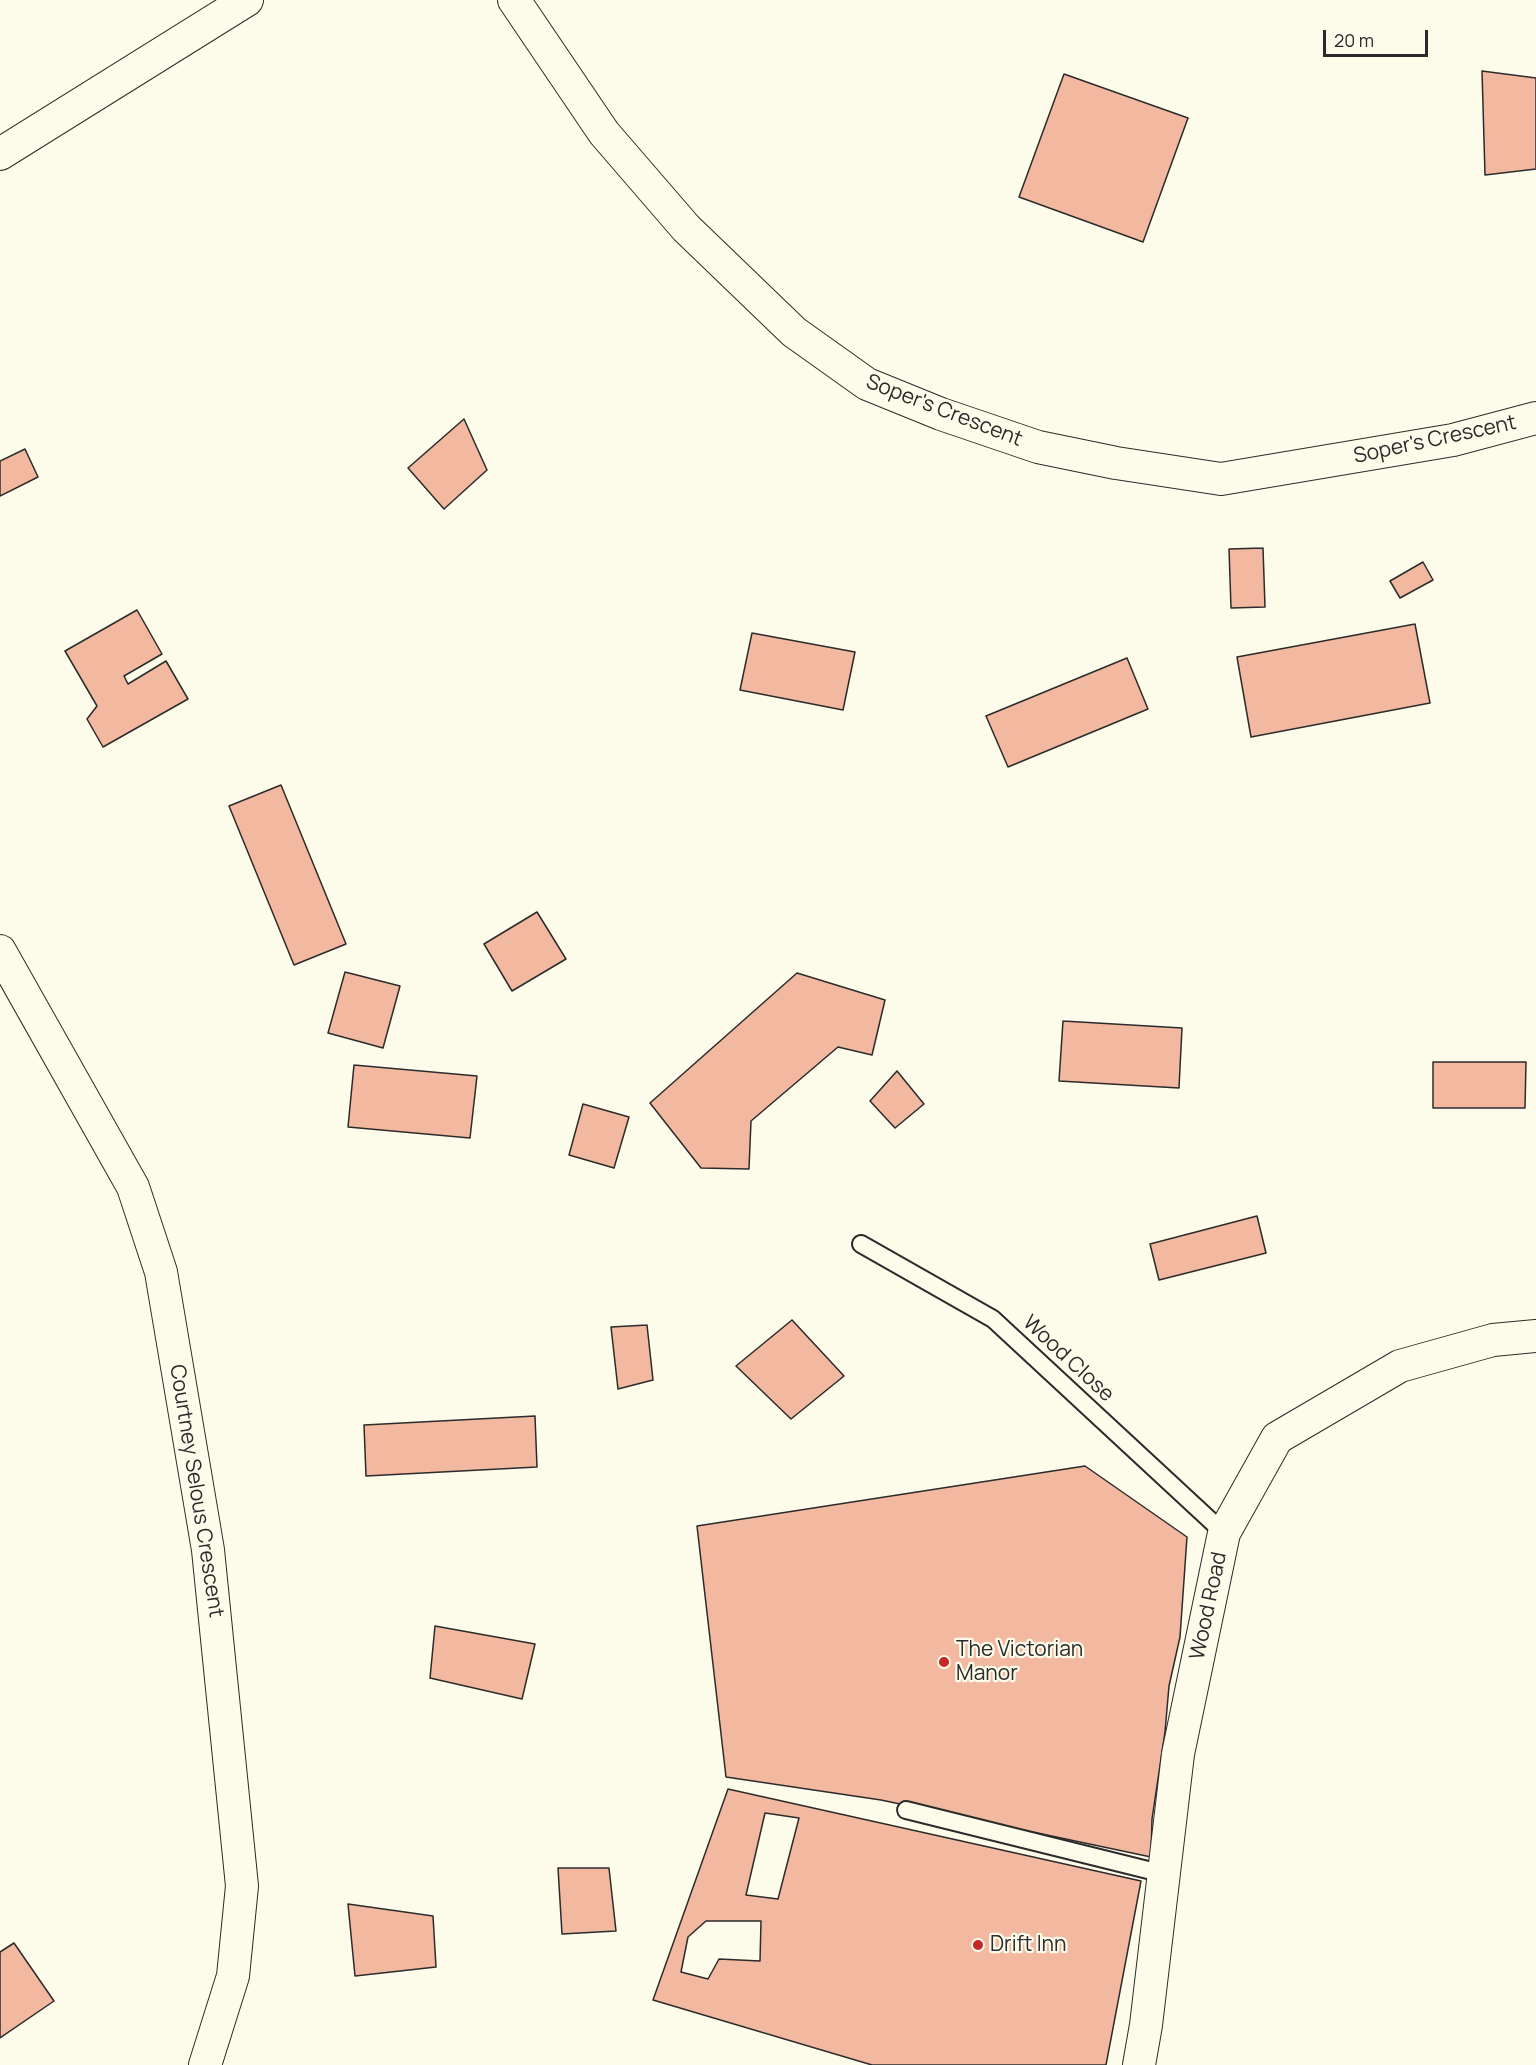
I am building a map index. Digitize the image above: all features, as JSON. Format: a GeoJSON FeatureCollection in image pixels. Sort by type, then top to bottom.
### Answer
{"type":"FeatureCollection","features":[{"type":"Feature","properties":{"kind":"street"},"geometry":{"type":"LineString","coordinates":[[0,154],[247,0]]}},
{"type":"Feature","properties":{"kind":"street","name":"Soper's Crescent"},"geometry":{"type":"LineString","coordinates":[[514,0],[604,133],[686,228],[794,332],[867,384],[941,414],[1038,447],[1116,463],[1221,479],[1453,440],[1536,418]]}},
{"type":"Feature","properties":{"kind":"street","name":"Courtney Selous Crescent"},"geometry":{"type":"LineString","coordinates":[[0,951],[133,1187],[161,1272],[208,1550],[242,1886],[233,1976],[205,2065]]}},
{"type":"Feature","properties":{"kind":"street","name":"Wood Road"},"geometry":{"type":"LineString","coordinates":[[1139,2065],[1146,2025],[1178,1754],[1224,1533],[1277,1438],[1400,1366],[1493,1340],[1536,1336]]}},
{"type":"Feature","properties":{"kind":"lane","name":"Wood Close"},"geometry":{"type":"LineString","coordinates":[[861,1244],[993,1319],[1224,1533]]}},
{"type":"Feature","properties":{"kind":"lane"},"geometry":{"type":"LineString","coordinates":[[906,1810],[1164,1874]]}},
{"type":"Feature","properties":{"kind":"building"},"geometry":{"type":"Polygon","coordinates":[[[1482,71],[1536,78],[1536,169],[1485,175],[1482,71]]]}},
{"type":"Feature","properties":{"kind":"building"},"geometry":{"type":"Polygon","coordinates":[[[1064,74],[1188,118],[1143,242],[1019,197],[1064,74]]]}},
{"type":"Feature","properties":{"kind":"building"},"geometry":{"type":"Polygon","coordinates":[[[464,419],[487,470],[444,509],[408,468],[464,419]]]}},
{"type":"Feature","properties":{"kind":"building"},"geometry":{"type":"Polygon","coordinates":[[[25,449],[38,477],[0,496],[0,461],[25,449]]]}},
{"type":"Feature","properties":{"kind":"building"},"geometry":{"type":"Polygon","coordinates":[[[1263,548],[1265,607],[1231,608],[1229,549],[1263,548]]]}},
{"type":"Feature","properties":{"kind":"building"},"geometry":{"type":"Polygon","coordinates":[[[1423,562],[1433,580],[1400,598],[1390,581],[1423,562]]]}},
{"type":"Feature","properties":{"kind":"building"},"geometry":{"type":"Polygon","coordinates":[[[137,610],[162,654],[124,676],[128,684],[166,661],[188,699],[103,747],[87,719],[97,706],[65,651],[137,610]]]}},
{"type":"Feature","properties":{"kind":"building"},"geometry":{"type":"Polygon","coordinates":[[[1415,624],[1430,703],[1251,737],[1237,657],[1415,624]]]}},
{"type":"Feature","properties":{"kind":"building"},"geometry":{"type":"Polygon","coordinates":[[[752,633],[855,652],[843,710],[740,690],[752,633]]]}},
{"type":"Feature","properties":{"kind":"building"},"geometry":{"type":"Polygon","coordinates":[[[1127,658],[1148,709],[1008,767],[986,716],[1127,658]]]}},
{"type":"Feature","properties":{"kind":"building"},"geometry":{"type":"Polygon","coordinates":[[[281,785],[346,944],[294,965],[229,806],[281,785]]]}},
{"type":"Feature","properties":{"kind":"building"},"geometry":{"type":"Polygon","coordinates":[[[537,912],[566,959],[512,991],[484,944],[537,912]]]}},
{"type":"Feature","properties":{"kind":"building"},"geometry":{"type":"Polygon","coordinates":[[[345,972],[400,986],[383,1048],[328,1033],[345,972]]]}},
{"type":"Feature","properties":{"kind":"building"},"geometry":{"type":"Polygon","coordinates":[[[797,973],[885,1000],[872,1055],[838,1047],[751,1121],[749,1169],[701,1168],[650,1103],[797,973]]]}},
{"type":"Feature","properties":{"kind":"building"},"geometry":{"type":"Polygon","coordinates":[[[1063,1021],[1182,1028],[1179,1088],[1059,1081],[1063,1021]]]}},
{"type":"Feature","properties":{"kind":"building"},"geometry":{"type":"Polygon","coordinates":[[[1433,1062],[1526,1062],[1525,1108],[1433,1108],[1433,1062]]]}},
{"type":"Feature","properties":{"kind":"building"},"geometry":{"type":"Polygon","coordinates":[[[354,1065],[477,1076],[470,1138],[348,1127],[354,1065]]]}},
{"type":"Feature","properties":{"kind":"building"},"geometry":{"type":"Polygon","coordinates":[[[897,1071],[924,1104],[895,1128],[870,1101],[897,1071]]]}},
{"type":"Feature","properties":{"kind":"building"},"geometry":{"type":"Polygon","coordinates":[[[583,1104],[629,1117],[614,1168],[569,1155],[583,1104]]]}},
{"type":"Feature","properties":{"kind":"building"},"geometry":{"type":"Polygon","coordinates":[[[1257,1216],[1266,1253],[1159,1280],[1150,1244],[1257,1216]]]}},
{"type":"Feature","properties":{"kind":"building"},"geometry":{"type":"Polygon","coordinates":[[[792,1320],[844,1376],[791,1419],[736,1366],[792,1320]]]}},
{"type":"Feature","properties":{"kind":"building"},"geometry":{"type":"Polygon","coordinates":[[[647,1325],[653,1380],[618,1389],[611,1327],[647,1325]]]}},
{"type":"Feature","properties":{"kind":"building"},"geometry":{"type":"Polygon","coordinates":[[[535,1416],[537,1467],[366,1476],[364,1425],[535,1416]]]}},
{"type":"Feature","properties":{"kind":"building","name":"The Victorian Manor"},"geometry":{"type":"Polygon","coordinates":[[[1085,1466],[1187,1537],[1180,1637],[1169,1686],[1165,1732],[1152,1819],[1151,1857],[881,1800],[726,1777],[697,1526],[1085,1466]]]}},
{"type":"Feature","properties":{"kind":"building"},"geometry":{"type":"Polygon","coordinates":[[[435,1626],[535,1644],[522,1699],[430,1678],[435,1626]]]}},
{"type":"Feature","properties":{"kind":"building"},"geometry":{"type":"Polygon","coordinates":[[[728,1789],[1141,1881],[1106,2065],[872,2065],[653,2000],[728,1789]]]}},
{"type":"Feature","properties":{"kind":"building"},"geometry":{"type":"Polygon","coordinates":[[[765,1813],[799,1818],[778,1899],[746,1895],[765,1813]]]}},
{"type":"Feature","properties":{"kind":"building"},"geometry":{"type":"Polygon","coordinates":[[[558,1868],[609,1868],[616,1931],[562,1934],[558,1868]]]}},
{"type":"Feature","properties":{"kind":"building"},"geometry":{"type":"Polygon","coordinates":[[[348,1904],[433,1916],[436,1967],[355,1976],[348,1904]]]}},
{"type":"Feature","properties":{"kind":"building"},"geometry":{"type":"Polygon","coordinates":[[[706,1921],[761,1921],[760,1961],[719,1959],[708,1979],[681,1972],[688,1937],[706,1921]]]}},
{"type":"Feature","properties":{"kind":"building"},"geometry":{"type":"Polygon","coordinates":[[[14,1943],[54,2001],[0,2038],[0,1952],[14,1943]]]}},
{"type":"Feature","properties":{"kind":"place","name":"The Victorian Manor"},"geometry":{"type":"Point","coordinates":[944,1662]}},
{"type":"Feature","properties":{"kind":"place","name":"Drift Inn"},"geometry":{"type":"Point","coordinates":[978,1945]}}]}
